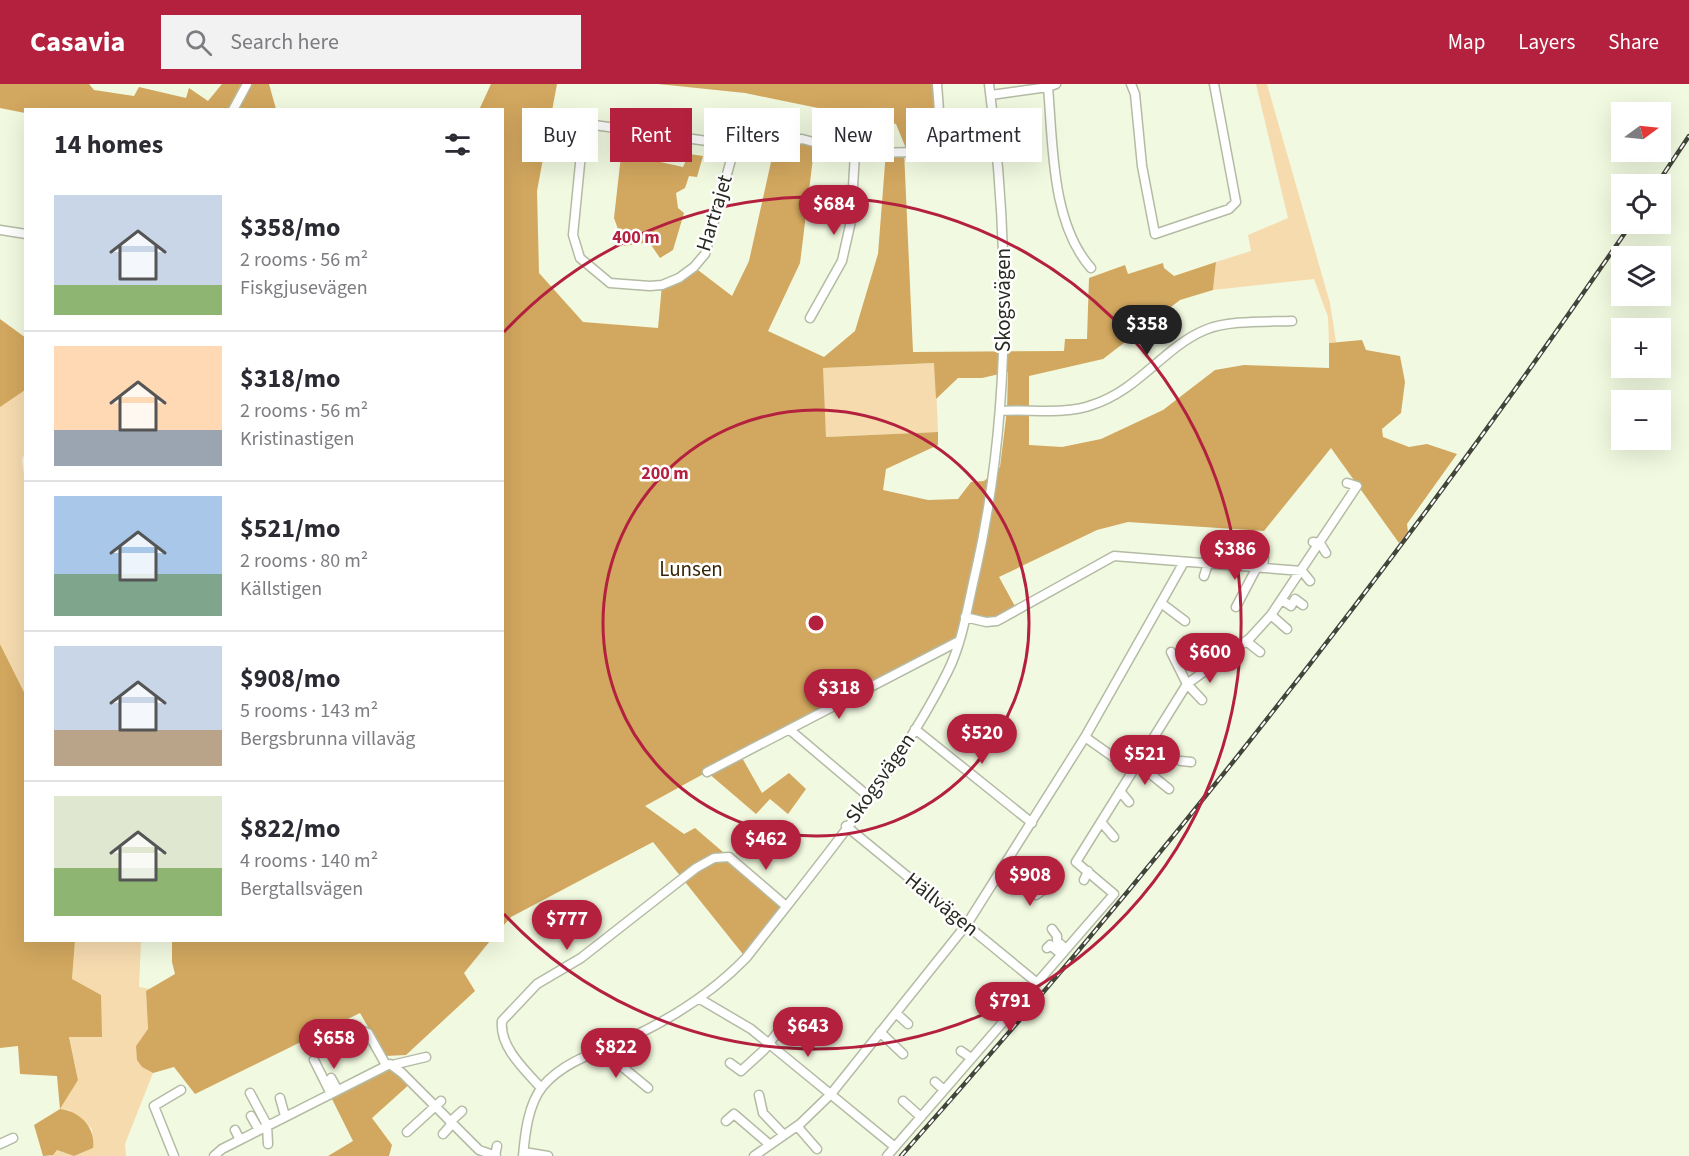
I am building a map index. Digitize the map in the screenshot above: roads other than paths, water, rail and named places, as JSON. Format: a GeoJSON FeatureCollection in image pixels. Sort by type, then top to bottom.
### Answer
{"type":"FeatureCollection","features":[{"type":"Feature","properties":{"kind":"street"},"geometry":{"type":"LineString","coordinates":[[234,108],[247,84]]}},
{"type":"Feature","properties":{"kind":"street"},"geometry":{"type":"LineString","coordinates":[[937,84],[939,108]]}},
{"type":"Feature","properties":{"kind":"street","name":"Skogsvägen"},"geometry":{"type":"LineString","coordinates":[[989,84],[992,108]]}},
{"type":"Feature","properties":{"kind":"street"},"geometry":{"type":"LineString","coordinates":[[1131,84],[1135,94],[1148,207],[1155,234],[1229,209],[1236,202],[1214,84]]}},
{"type":"Feature","properties":{"kind":"street"},"geometry":{"type":"LineString","coordinates":[[991,95],[1052,86],[1063,219],[1079,254],[1091,268]]}},
{"type":"Feature","properties":{"kind":"street"},"geometry":{"type":"LineString","coordinates":[[598,125],[704,140]]}},
{"type":"Feature","properties":{"kind":"street","name":"Hartrajet"},"geometry":{"type":"LineString","coordinates":[[581,162],[573,235],[580,258],[610,283],[630,287],[662,285],[671,282],[694,267],[705,254],[730,162]]}},
{"type":"Feature","properties":{"kind":"street"},"geometry":{"type":"LineString","coordinates":[[810,318],[842,261],[851,221],[854,162]]}},
{"type":"Feature","properties":{"kind":"street","name":"Skogsvägen"},"geometry":{"type":"LineString","coordinates":[[524,1154],[525,1134],[534,1101],[541,1088],[559,1070],[664,1021],[700,999],[746,958],[868,796],[915,729],[949,669],[965,617],[985,529],[1001,411],[1004,286],[997,162]]}},
{"type":"Feature","properties":{"kind":"street"},"geometry":{"type":"LineString","coordinates":[[0,230],[24,234]]}},
{"type":"Feature","properties":{"kind":"street"},"geometry":{"type":"LineString","coordinates":[[1001,411],[1062,410],[1090,406],[1120,394],[1207,329],[1251,322],[1292,321]]}},
{"type":"Feature","properties":{"kind":"street"},"geometry":{"type":"LineString","coordinates":[[887,1156],[971,1058],[1019,995],[1036,982],[1114,894],[1107,883],[1086,876],[1076,862],[1084,843],[1101,822],[1104,810],[1117,804],[1120,791],[1158,726],[1187,684],[1246,641],[1259,623],[1271,615],[1277,603],[1302,571],[1316,543],[1347,504],[1357,486],[1347,483]]}},
{"type":"Feature","properties":{"kind":"street"},"geometry":{"type":"LineString","coordinates":[[1316,543],[1326,553]]}},
{"type":"Feature","properties":{"kind":"street"},"geometry":{"type":"LineString","coordinates":[[965,617],[986,622],[997,621],[1114,556],[1302,571],[1310,581]]}},
{"type":"Feature","properties":{"kind":"street"},"geometry":{"type":"LineString","coordinates":[[1236,607],[1260,568],[1264,557]]}},
{"type":"Feature","properties":{"kind":"street"},"geometry":{"type":"LineString","coordinates":[[1293,560],[1292,570],[1296,579]]}},
{"type":"Feature","properties":{"kind":"street"},"geometry":{"type":"LineString","coordinates":[[759,1155],[797,1126],[819,1100],[831,1094],[847,1068],[879,1039],[896,1013],[967,924],[1085,737],[1184,562]]}},
{"type":"Feature","properties":{"kind":"street"},"geometry":{"type":"LineString","coordinates":[[1204,576],[1208,564]]}},
{"type":"Feature","properties":{"kind":"street"},"geometry":{"type":"LineString","coordinates":[[1277,603],[1292,606],[1295,599],[1303,605]]}},
{"type":"Feature","properties":{"kind":"street"},"geometry":{"type":"LineString","coordinates":[[1161,603],[1185,621]]}},
{"type":"Feature","properties":{"kind":"street"},"geometry":{"type":"LineString","coordinates":[[1271,615],[1287,629]]}},
{"type":"Feature","properties":{"kind":"street"},"geometry":{"type":"LineString","coordinates":[[1246,641],[1260,652]]}},
{"type":"Feature","properties":{"kind":"street"},"geometry":{"type":"LineString","coordinates":[[707,772],[957,642]]}},
{"type":"Feature","properties":{"kind":"street"},"geometry":{"type":"LineString","coordinates":[[1208,650],[1232,666]]}},
{"type":"Feature","properties":{"kind":"street"},"geometry":{"type":"LineString","coordinates":[[1171,652],[1187,684],[1202,700]]}},
{"type":"Feature","properties":{"kind":"street"},"geometry":{"type":"LineString","coordinates":[[915,729],[1032,823]]}},
{"type":"Feature","properties":{"kind":"street"},"geometry":{"type":"LineString","coordinates":[[790,730],[868,796]]}},
{"type":"Feature","properties":{"kind":"street"},"geometry":{"type":"LineString","coordinates":[[1085,737],[1169,789]]}},
{"type":"Feature","properties":{"kind":"street"},"geometry":{"type":"LineString","coordinates":[[1181,761],[1191,762]]}},
{"type":"Feature","properties":{"kind":"street"},"geometry":{"type":"LineString","coordinates":[[1120,791],[1129,802]]}},
{"type":"Feature","properties":{"kind":"street"},"geometry":{"type":"LineString","coordinates":[[1101,822],[1114,837]]}},
{"type":"Feature","properties":{"kind":"street","name":"Hällvägen"},"geometry":{"type":"LineString","coordinates":[[846,826],[1036,982]]}},
{"type":"Feature","properties":{"kind":"street"},"geometry":{"type":"LineString","coordinates":[[541,1088],[513,1055],[502,1027],[502,1021],[537,984],[580,958],[696,868],[714,858],[729,857],[786,906]]}},
{"type":"Feature","properties":{"kind":"street"},"geometry":{"type":"LineString","coordinates":[[1003,868],[1036,895],[1046,888],[1047,881]]}},
{"type":"Feature","properties":{"kind":"street"},"geometry":{"type":"LineString","coordinates":[[1052,929],[1063,951]]}},
{"type":"Feature","properties":{"kind":"street"},"geometry":{"type":"LineString","coordinates":[[1047,948],[1050,945],[1063,951]]}},
{"type":"Feature","properties":{"kind":"street"},"geometry":{"type":"LineString","coordinates":[[700,999],[751,1029],[831,1094],[875,1135],[895,1147]]}},
{"type":"Feature","properties":{"kind":"street"},"geometry":{"type":"LineString","coordinates":[[896,1013],[908,1024]]}},
{"type":"Feature","properties":{"kind":"street"},"geometry":{"type":"LineString","coordinates":[[730,1063],[741,1071],[769,1044],[787,1020]]}},
{"type":"Feature","properties":{"kind":"street"},"geometry":{"type":"LineString","coordinates":[[360,1030],[368,1033],[389,1065],[412,1082],[425,1102],[438,1104],[476,1153],[495,1156],[497,1146]]}},
{"type":"Feature","properties":{"kind":"street"},"geometry":{"type":"LineString","coordinates":[[879,1039],[903,1054]]}},
{"type":"Feature","properties":{"kind":"street"},"geometry":{"type":"LineString","coordinates":[[602,1050],[648,1088]]}},
{"type":"Feature","properties":{"kind":"street"},"geometry":{"type":"LineString","coordinates":[[961,1051],[971,1058]]}},
{"type":"Feature","properties":{"kind":"street"},"geometry":{"type":"LineString","coordinates":[[214,1156],[267,1125],[291,1116],[374,1065],[389,1065],[426,1057]]}},
{"type":"Feature","properties":{"kind":"street"},"geometry":{"type":"LineString","coordinates":[[314,1060],[331,1092]]}},
{"type":"Feature","properties":{"kind":"street"},"geometry":{"type":"LineString","coordinates":[[331,1078],[331,1092]]}},
{"type":"Feature","properties":{"kind":"street"},"geometry":{"type":"LineString","coordinates":[[935,1082],[944,1090]]}},
{"type":"Feature","properties":{"kind":"street"},"geometry":{"type":"LineString","coordinates":[[321,1086],[331,1092]]}},
{"type":"Feature","properties":{"kind":"street"},"geometry":{"type":"LineString","coordinates":[[174,1156],[154,1106],[181,1090]]}},
{"type":"Feature","properties":{"kind":"street"},"geometry":{"type":"LineString","coordinates":[[250,1093],[267,1125],[267,1144]]}},
{"type":"Feature","properties":{"kind":"street"},"geometry":{"type":"LineString","coordinates":[[759,1095],[763,1113],[784,1135]]}},
{"type":"Feature","properties":{"kind":"street"},"geometry":{"type":"LineString","coordinates":[[280,1098],[291,1116]]}},
{"type":"Feature","properties":{"kind":"street"},"geometry":{"type":"LineString","coordinates":[[903,1101],[921,1117]]}},
{"type":"Feature","properties":{"kind":"street"},"geometry":{"type":"LineString","coordinates":[[407,1132],[438,1104]]}},
{"type":"Feature","properties":{"kind":"street"},"geometry":{"type":"LineString","coordinates":[[443,1134],[462,1111]]}},
{"type":"Feature","properties":{"kind":"street"},"geometry":{"type":"LineString","coordinates":[[726,1121],[734,1114],[770,1145]]}},
{"type":"Feature","properties":{"kind":"street"},"geometry":{"type":"LineString","coordinates":[[251,1116],[259,1130]]}},
{"type":"Feature","properties":{"kind":"street"},"geometry":{"type":"LineString","coordinates":[[797,1126],[817,1149]]}},
{"type":"Feature","properties":{"kind":"street"},"geometry":{"type":"LineString","coordinates":[[235,1131],[240,1140]]}},
{"type":"Feature","properties":{"kind":"street"},"geometry":{"type":"LineString","coordinates":[[0,1144],[13,1138]]}},
{"type":"Feature","properties":{"kind":"street"},"geometry":{"type":"LineString","coordinates":[[524,1154],[548,1156]]}},
{"type":"Feature","properties":{"kind":"railway"},"geometry":{"type":"LineString","coordinates":[[1664,174],[1689,136]]}},
{"type":"Feature","properties":{"kind":"railway"},"geometry":{"type":"LineString","coordinates":[[901,1156],[1095,931],[1281,701],[1460,466],[1624,234]]}},
{"type":"Feature","properties":{"kind":"park label","name":"Lunsen"},"geometry":{"type":"Point","coordinates":[691,569]}}]}
